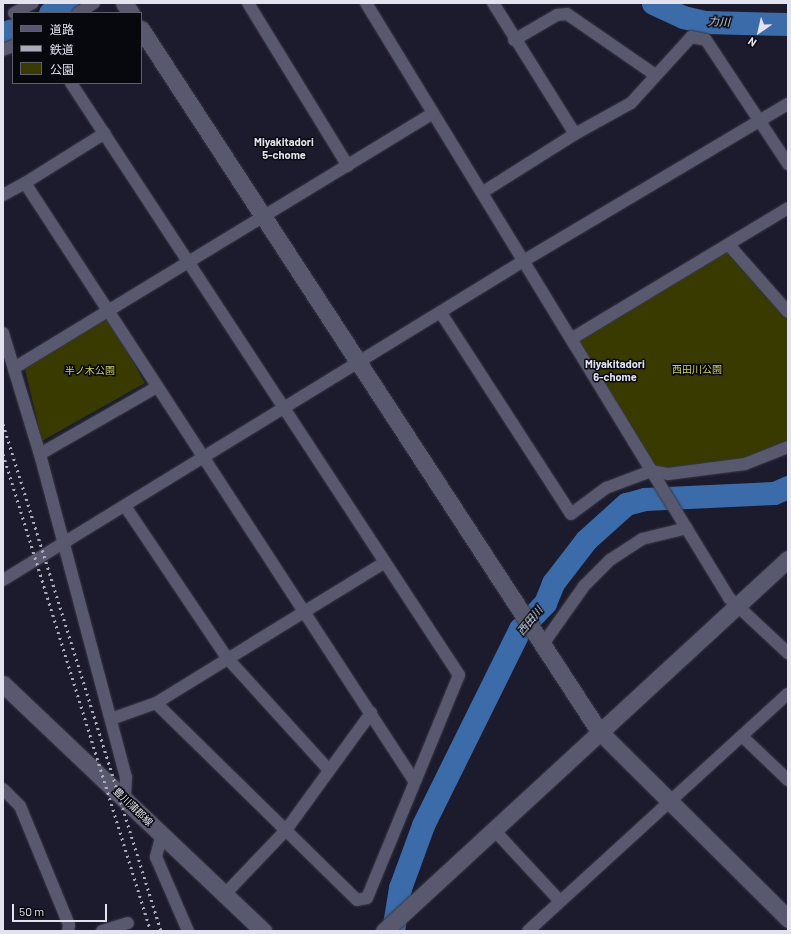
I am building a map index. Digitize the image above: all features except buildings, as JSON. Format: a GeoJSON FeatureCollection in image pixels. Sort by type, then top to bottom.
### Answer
{"type":"FeatureCollection","features":[{"type":"Feature","properties":{"kind":"street"},"geometry":{"type":"LineString","coordinates":[[15,12],[33,3]]}},
{"type":"Feature","properties":{"kind":"street"},"geometry":{"type":"LineString","coordinates":[[80,12],[94,3]]}},
{"type":"Feature","properties":{"kind":"street"},"geometry":{"type":"LineString","coordinates":[[124,3],[130,12]]}},
{"type":"Feature","properties":{"kind":"street"},"geometry":{"type":"LineString","coordinates":[[248,3],[348,166]]}},
{"type":"Feature","properties":{"kind":"street"},"geometry":{"type":"LineString","coordinates":[[366,3],[525,260],[571,339],[728,598],[739,604],[788,653]]}},
{"type":"Feature","properties":{"kind":"street"},"geometry":{"type":"LineString","coordinates":[[493,3],[514,40],[575,134]]}},
{"type":"Feature","properties":{"kind":"street"},"geometry":{"type":"LineString","coordinates":[[514,40],[557,15],[567,14],[654,74]]}},
{"type":"Feature","properties":{"kind":"street"},"geometry":{"type":"LineString","coordinates":[[142,31],[539,642],[599,731],[788,919]]}},
{"type":"Feature","properties":{"kind":"street"},"geometry":{"type":"LineString","coordinates":[[483,192],[575,134],[631,103],[654,74],[691,37],[706,40],[788,164]]}},
{"type":"Feature","properties":{"kind":"street"},"geometry":{"type":"LineString","coordinates":[[72,84],[284,407],[384,563],[459,675],[413,778],[367,898],[358,900],[156,703]]}},
{"type":"Feature","properties":{"kind":"street"},"geometry":{"type":"LineString","coordinates":[[3,580],[204,458],[284,407],[441,313],[525,260],[788,104]]}},
{"type":"Feature","properties":{"kind":"street"},"geometry":{"type":"LineString","coordinates":[[14,368],[188,260],[348,166],[433,113]]}},
{"type":"Feature","properties":{"kind":"street"},"geometry":{"type":"LineString","coordinates":[[3,195],[105,133]]}},
{"type":"Feature","properties":{"kind":"street"},"geometry":{"type":"LineString","coordinates":[[25,183],[413,778]]}},
{"type":"Feature","properties":{"kind":"street"},"geometry":{"type":"LineString","coordinates":[[571,339],[788,208]]}},
{"type":"Feature","properties":{"kind":"street"},"geometry":{"type":"LineString","coordinates":[[729,245],[788,312]]}},
{"type":"Feature","properties":{"kind":"street"},"geometry":{"type":"LineString","coordinates":[[441,313],[571,514],[606,488],[653,474],[668,474],[745,464],[788,447]]}},
{"type":"Feature","properties":{"kind":"street"},"geometry":{"type":"LineString","coordinates":[[3,333],[40,454],[111,719],[126,777],[125,799]]}},
{"type":"Feature","properties":{"kind":"street"},"geometry":{"type":"LineString","coordinates":[[40,454],[157,387]]}},
{"type":"Feature","properties":{"kind":"street"},"geometry":{"type":"LineString","coordinates":[[124,506],[228,659],[329,770]]}},
{"type":"Feature","properties":{"kind":"street"},"geometry":{"type":"LineString","coordinates":[[539,642],[584,586],[610,560],[642,539],[688,530]]}},
{"type":"Feature","properties":{"kind":"street"},"geometry":{"type":"LineString","coordinates":[[384,931],[429,892],[599,731],[788,559]]}},
{"type":"Feature","properties":{"kind":"street"},"geometry":{"type":"LineString","coordinates":[[111,719],[156,703],[305,613],[384,563]]}},
{"type":"Feature","properties":{"kind":"street","name":"豊川蒲郡線"},"geometry":{"type":"LineString","coordinates":[[3,684],[263,931]]}},
{"type":"Feature","properties":{"kind":"street"},"geometry":{"type":"LineString","coordinates":[[528,931],[668,800],[744,738],[788,694]]}},
{"type":"Feature","properties":{"kind":"street"},"geometry":{"type":"LineString","coordinates":[[225,894],[286,830],[371,713]]}},
{"type":"Feature","properties":{"kind":"street"},"geometry":{"type":"LineString","coordinates":[[744,738],[788,780]]}},
{"type":"Feature","properties":{"kind":"street"},"geometry":{"type":"LineString","coordinates":[[3,789],[20,806],[69,925],[68,931]]}},
{"type":"Feature","properties":{"kind":"street"},"geometry":{"type":"LineString","coordinates":[[494,830],[560,901]]}},
{"type":"Feature","properties":{"kind":"street"},"geometry":{"type":"LineString","coordinates":[[162,834],[156,857],[188,931]]}},
{"type":"Feature","properties":{"kind":"street"},"geometry":{"type":"LineString","coordinates":[[102,931],[128,923]]}},
{"type":"Feature","properties":{"kind":"green space","name":"西田川公園"},"geometry":{"type":"Polygon","coordinates":[[[729,245],[788,312],[788,447],[745,464],[651,471],[571,339],[729,245]]]}},
{"type":"Feature","properties":{"kind":"green space","name":"半ノ木公園"},"geometry":{"type":"Polygon","coordinates":[[[106,314],[145,383],[42,441],[25,369],[106,314]]]}},
{"type":"Feature","properties":{"kind":"waterway","name":"力川"},"geometry":{"type":"LineString","coordinates":[[52,12],[67,3]]}},
{"type":"Feature","properties":{"kind":"waterway","name":"力川"},"geometry":{"type":"LineString","coordinates":[[653,3],[683,17],[705,22],[788,24]]}},
{"type":"Feature","properties":{"kind":"waterway","name":"力川"},"geometry":{"type":"LineString","coordinates":[[3,33],[12,30]]}},
{"type":"Feature","properties":{"kind":"waterway","name":"西田川"},"geometry":{"type":"LineString","coordinates":[[393,931],[400,888],[423,825],[520,629],[545,603],[553,583],[586,540],[626,504],[645,499],[774,493],[788,487]]}},
{"type":"Feature","properties":{"kind":"railway"},"geometry":{"type":"LineString","coordinates":[[3,424],[161,931]]}},
{"type":"Feature","properties":{"kind":"railway"},"geometry":{"type":"LineString","coordinates":[[3,454],[151,931]]}},
{"type":"Feature","properties":{"kind":"district","name":"Miyakitadori 5-chome"},"geometry":{"type":"Point","coordinates":[284,149]}},
{"type":"Feature","properties":{"kind":"district","name":"Miyakitadori 6-chome"},"geometry":{"type":"Point","coordinates":[615,371]}}]}
